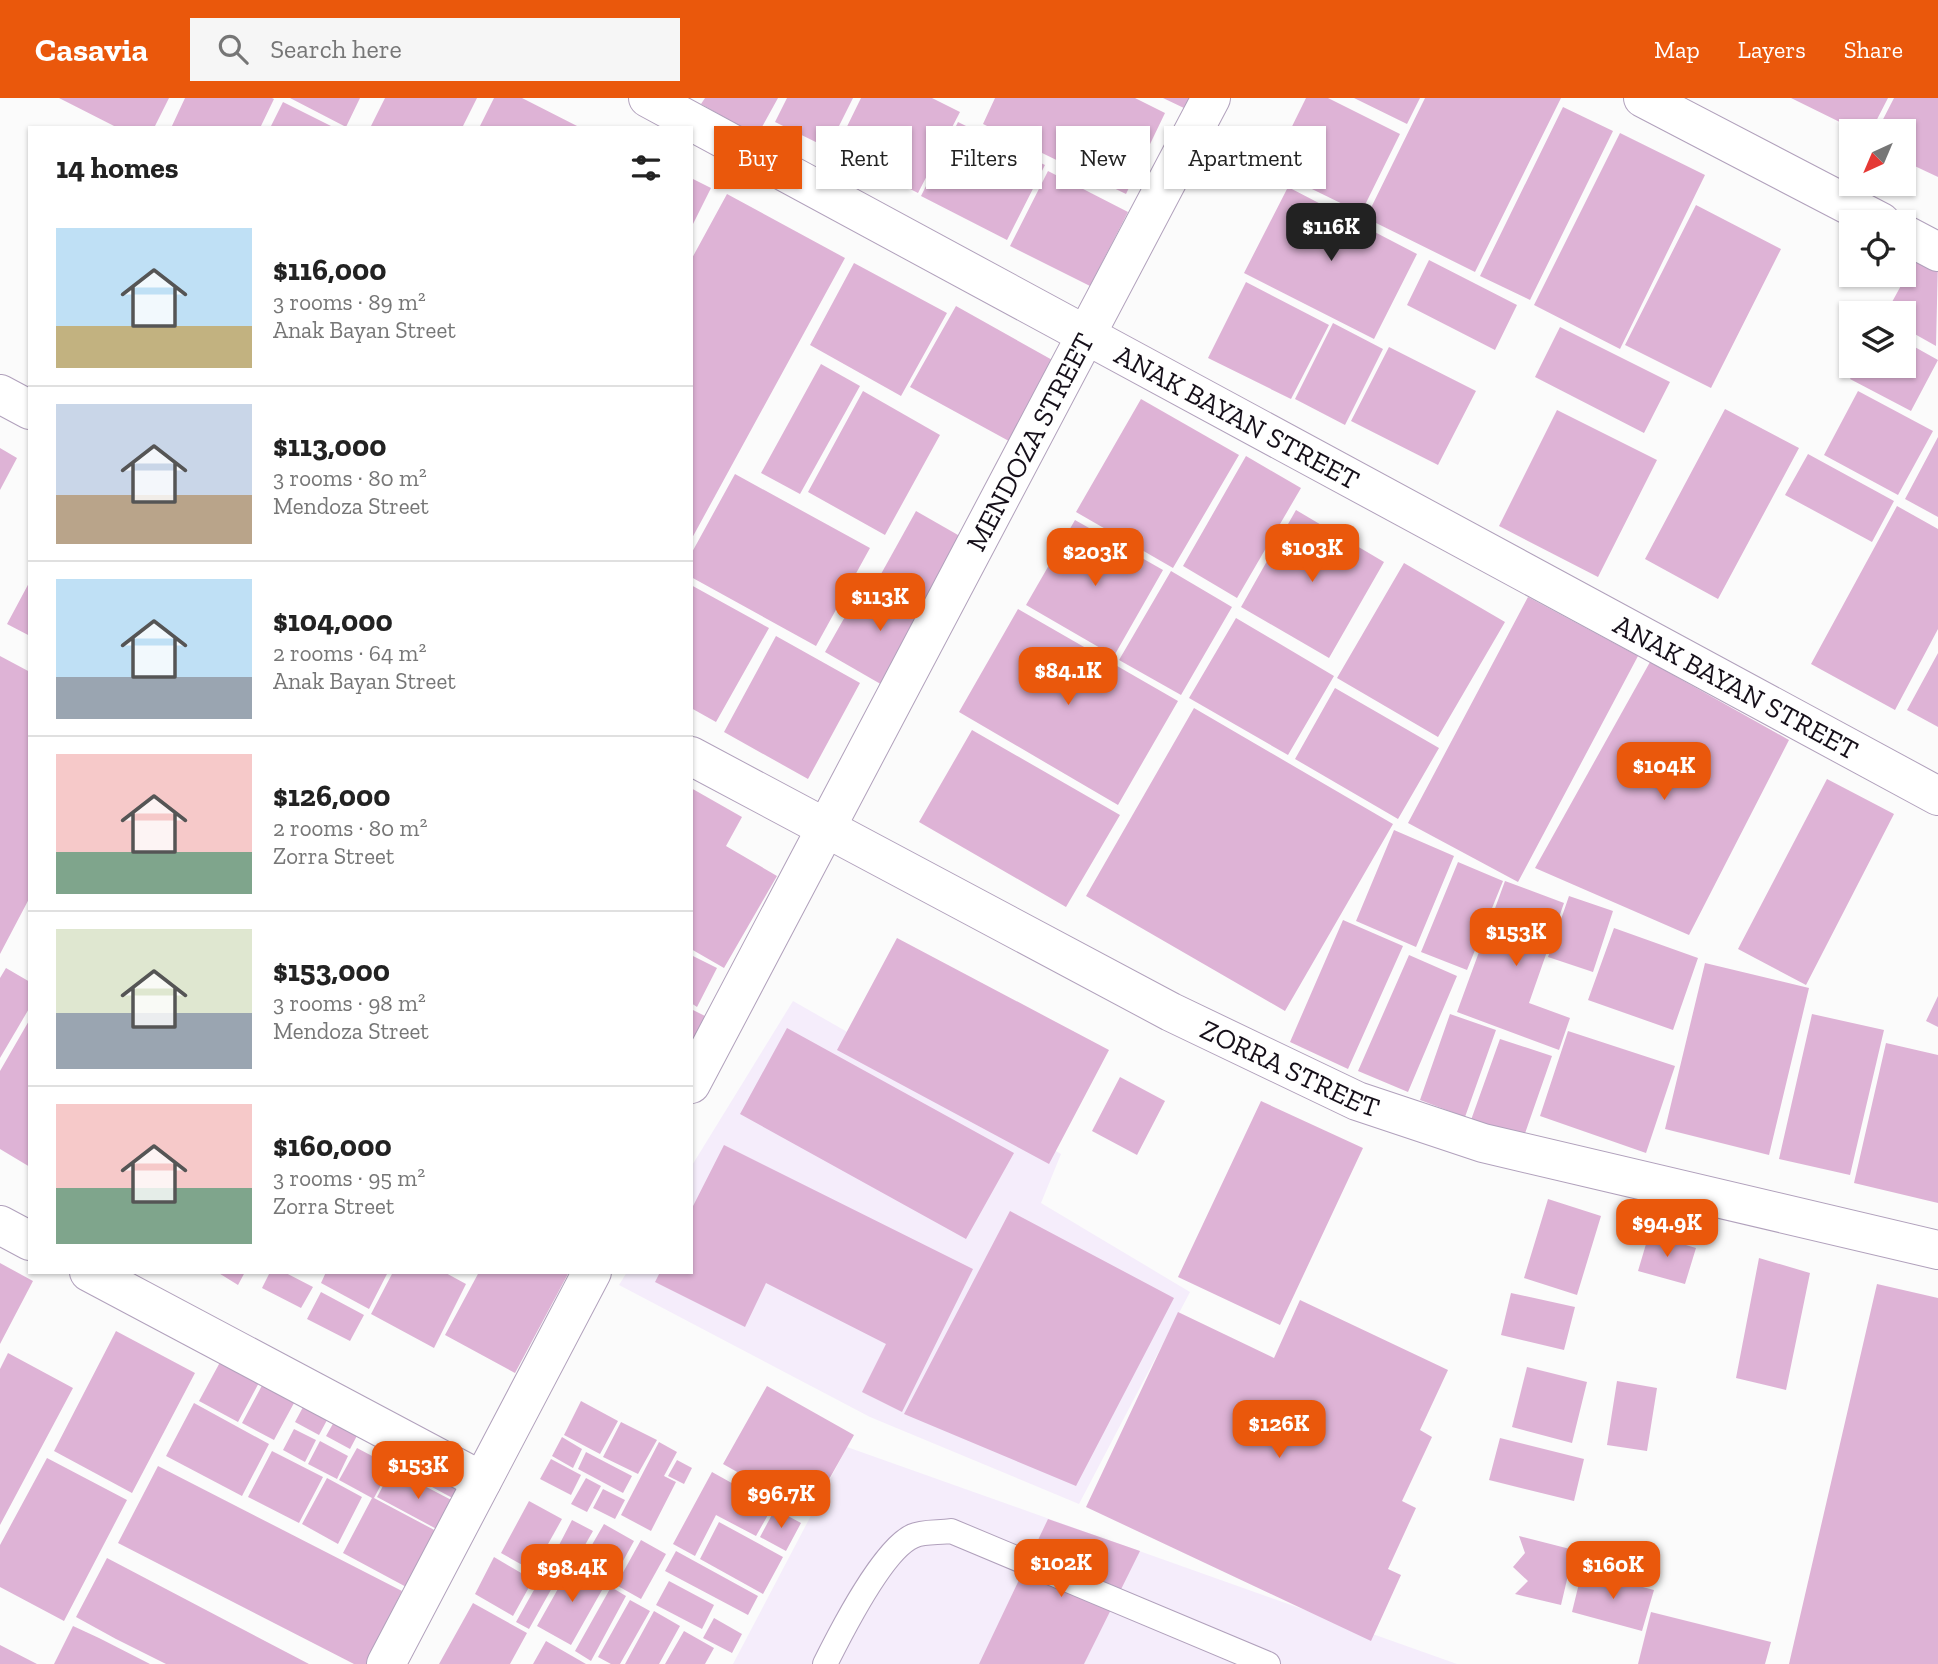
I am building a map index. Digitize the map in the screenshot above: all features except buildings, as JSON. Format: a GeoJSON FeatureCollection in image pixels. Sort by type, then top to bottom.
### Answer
{"type":"FeatureCollection","features":[{"type":"Feature","properties":{"kind":"street","name":"ANAK BAYAN STREET"},"geometry":{"type":"LineString","coordinates":[[648,98],[1938,796]]}},
{"type":"Feature","properties":{"kind":"street","name":"MENDOZA STREET"},"geometry":{"type":"LineString","coordinates":[[693,1080],[1211,98]]}},
{"type":"Feature","properties":{"kind":"street"},"geometry":{"type":"LineString","coordinates":[[1643,98],[1858,210]]}},
{"type":"Feature","properties":{"kind":"street"},"geometry":{"type":"LineString","coordinates":[[1916,240],[1938,252]]}},
{"type":"Feature","properties":{"kind":"street"},"geometry":{"type":"LineString","coordinates":[[0,394],[28,409]]}},
{"type":"Feature","properties":{"kind":"street","name":"ZORRA STREET"},"geometry":{"type":"LineString","coordinates":[[693,757],[1171,1012],[1357,1101],[1483,1143],[1938,1250]]}},
{"type":"Feature","properties":{"kind":"street"},"geometry":{"type":"LineString","coordinates":[[0,1225],[28,1240]]}},
{"type":"Feature","properties":{"kind":"street"},"geometry":{"type":"LineString","coordinates":[[93,1274],[482,1480]]}},
{"type":"Feature","properties":{"kind":"street"},"geometry":{"type":"LineString","coordinates":[[386,1664],[591,1274]]}},
{"type":"Feature","properties":{"kind":"lane"},"geometry":{"type":"LineString","coordinates":[[825,1664],[849,1616],[882,1564],[912,1536],[951,1531],[1268,1664]]}},
{"type":"Feature","properties":{"kind":"shaded area"},"geometry":{"type":"Polygon","coordinates":[[[793,1001],[1061,1154],[1041,1203],[1190,1292],[1079,1504],[870,1417],[619,1285],[626,1274],[693,1274],[693,1164],[793,1001]]]}},
{"type":"Feature","properties":{"kind":"shaded area"},"geometry":{"type":"Polygon","coordinates":[[[847,1447],[1457,1664],[733,1664],[847,1447]]]}}]}
